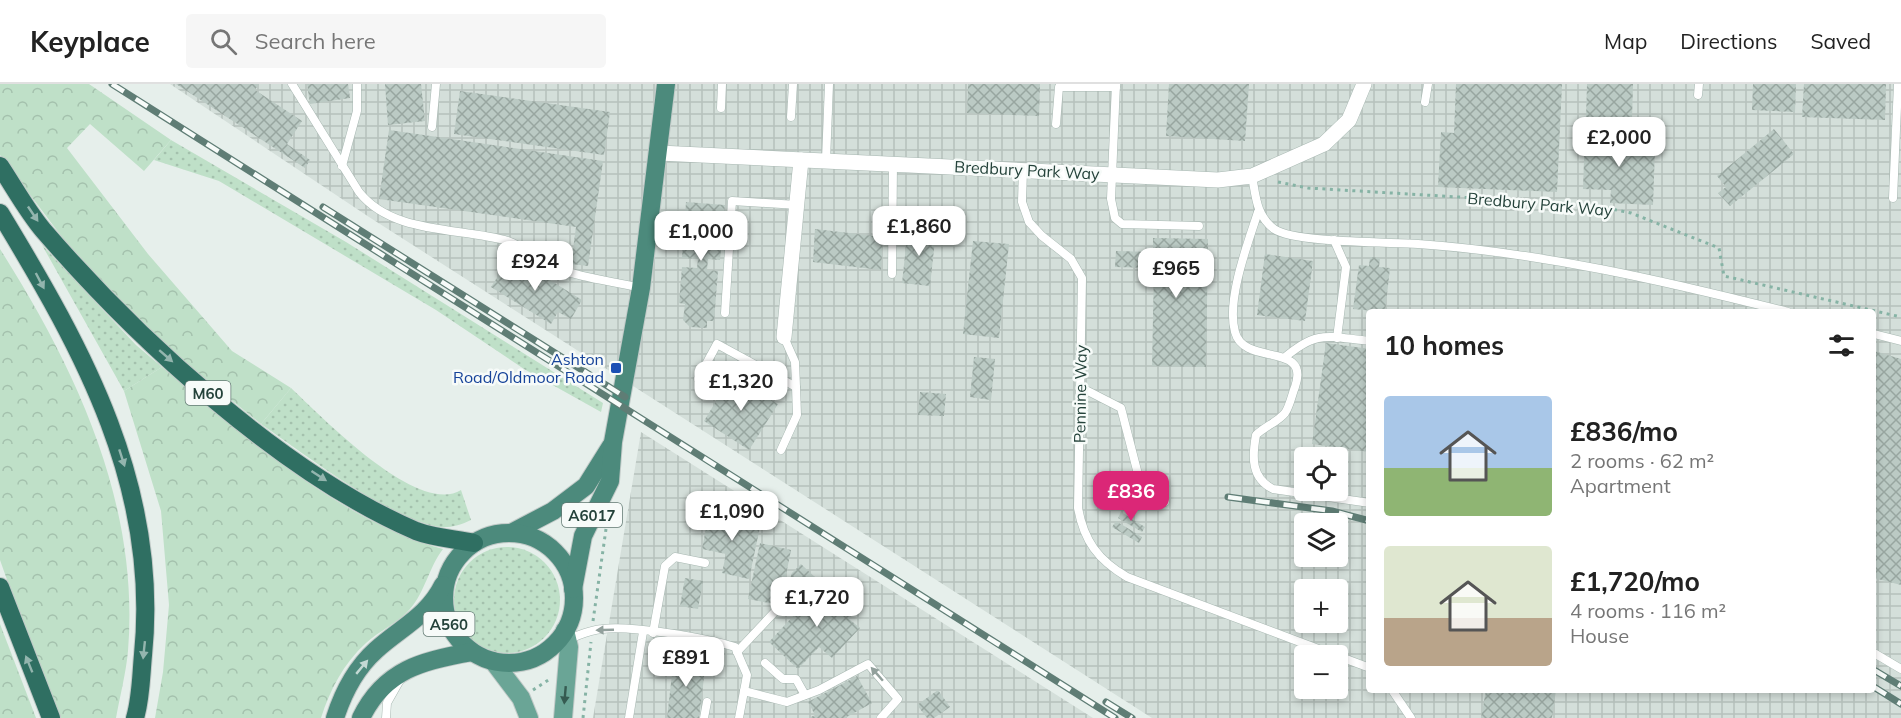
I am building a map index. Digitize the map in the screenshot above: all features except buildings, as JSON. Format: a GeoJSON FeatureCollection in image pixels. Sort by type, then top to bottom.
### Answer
{"type":"FeatureCollection","features":[{"type":"Feature","properties":{"kind":"highway","name":"A6017"},"geometry":{"type":"LineString","coordinates":[[573,589],[583,536],[610,481],[613,442],[641,288],[660,153],[666,84]]}},
{"type":"Feature","properties":{"kind":"highway","name":"M60"},"geometry":{"type":"LineString","coordinates":[[0,166],[42,228],[155,347],[230,411],[291,458],[362,503],[418,532],[474,543]]}},
{"type":"Feature","properties":{"kind":"highway"},"geometry":{"type":"LineString","coordinates":[[0,213],[73,343],[108,415],[135,498],[145,574],[145,625],[135,718]]}},
{"type":"Feature","properties":{"kind":"highway","name":"A6017"},"geometry":{"type":"LineString","coordinates":[[511,533],[553,511],[586,486],[613,442]]}},
{"type":"Feature","properties":{"kind":"highway","name":"A560"},"geometry":{"type":"LineString","coordinates":[[335,718],[341,700],[357,672],[375,651],[435,602],[446,580],[462,553],[474,543],[492,535],[511,533],[529,536],[545,544],[559,556],[568,572],[573,589],[574,603],[567,635],[550,649],[532,659],[513,663],[493,661],[472,652],[457,638],[447,620],[443,600],[446,580]]}},
{"type":"Feature","properties":{"kind":"highway"},"geometry":{"type":"LineString","coordinates":[[0,587],[51,718]]}},
{"type":"Feature","properties":{"kind":"highway","name":"A560"},"geometry":{"type":"LineString","coordinates":[[361,718],[383,686],[407,668],[445,656],[472,652]]}},
{"type":"Feature","properties":{"kind":"main road","name":"A560"},"geometry":{"type":"LineString","coordinates":[[563,718],[569,647],[567,635]]}},
{"type":"Feature","properties":{"kind":"main road","name":"A560"},"geometry":{"type":"LineString","coordinates":[[493,661],[521,698],[530,718]]}},
{"type":"Feature","properties":{"kind":"street","name":"Bredbury Park Way"},"geometry":{"type":"LineString","coordinates":[[660,153],[1218,180],[1252,177],[1324,144],[1349,120],[1364,84]]}},
{"type":"Feature","properties":{"kind":"street"},"geometry":{"type":"LineString","coordinates":[[784,337],[801,159]]}},
{"type":"Feature","properties":{"kind":"lane"},"geometry":{"type":"LineString","coordinates":[[291,84],[367,202],[399,220],[510,241],[549,265],[567,272],[641,288]]}},
{"type":"Feature","properties":{"kind":"lane"},"geometry":{"type":"LineString","coordinates":[[342,166],[357,111],[357,84]]}},
{"type":"Feature","properties":{"kind":"lane"},"geometry":{"type":"LineString","coordinates":[[432,127],[436,84]]}},
{"type":"Feature","properties":{"kind":"lane"},"geometry":{"type":"LineString","coordinates":[[721,108],[722,84]]}},
{"type":"Feature","properties":{"kind":"lane"},"geometry":{"type":"LineString","coordinates":[[791,117],[793,84]]}},
{"type":"Feature","properties":{"kind":"lane"},"geometry":{"type":"LineString","coordinates":[[826,160],[829,84]]}},
{"type":"Feature","properties":{"kind":"lane"},"geometry":{"type":"LineString","coordinates":[[1425,102],[1428,84]]}},
{"type":"Feature","properties":{"kind":"lane"},"geometry":{"type":"LineString","coordinates":[[1698,84],[1698,94]]}},
{"type":"Feature","properties":{"kind":"lane"},"geometry":{"type":"LineString","coordinates":[[1893,198],[1898,84]]}},
{"type":"Feature","properties":{"kind":"lane"},"geometry":{"type":"LineString","coordinates":[[1056,124],[1059,87],[1116,86],[1111,174],[1112,207],[1115,218],[1122,224],[1199,226]]}},
{"type":"Feature","properties":{"kind":"lane"},"geometry":{"type":"LineString","coordinates":[[892,274],[893,164]]}},
{"type":"Feature","properties":{"kind":"lane","name":"Pennine Way"},"geometry":{"type":"LineString","coordinates":[[1023,169],[1022,202],[1029,222],[1042,237],[1071,259],[1082,278],[1078,508],[1082,530],[1093,551],[1110,567],[1127,577],[1309,645]]}},
{"type":"Feature","properties":{"kind":"lane"},"geometry":{"type":"LineString","coordinates":[[1252,177],[1258,212],[1238,274],[1235,333],[1241,345],[1252,351],[1284,358],[1296,366],[1298,377],[1285,413],[1256,435],[1255,474],[1262,484],[1273,489],[1366,502]]}},
{"type":"Feature","properties":{"kind":"lane"},"geometry":{"type":"LineString","coordinates":[[725,313],[732,201],[796,205]]}},
{"type":"Feature","properties":{"kind":"lane"},"geometry":{"type":"LineString","coordinates":[[1258,212],[1276,230],[1312,238],[1419,244],[1575,263],[1666,281],[1755,308]]}},
{"type":"Feature","properties":{"kind":"lane"},"geometry":{"type":"LineString","coordinates":[[1334,240],[1346,267],[1337,338]]}},
{"type":"Feature","properties":{"kind":"lane"},"geometry":{"type":"LineString","coordinates":[[1876,335],[1901,341]]}},
{"type":"Feature","properties":{"kind":"lane"},"geometry":{"type":"LineString","coordinates":[[781,450],[797,415],[795,362],[784,337]]}},
{"type":"Feature","properties":{"kind":"lane"},"geometry":{"type":"LineString","coordinates":[[1284,358],[1315,337],[1366,341]]}},
{"type":"Feature","properties":{"kind":"lane"},"geometry":{"type":"LineString","coordinates":[[698,379],[717,344],[796,387]]}},
{"type":"Feature","properties":{"kind":"lane"},"geometry":{"type":"LineString","coordinates":[[1080,387],[1121,408],[1140,482],[1156,502],[1165,502]]}},
{"type":"Feature","properties":{"kind":"lane"},"geometry":{"type":"LineString","coordinates":[[653,633],[665,566],[675,557],[705,563]]}},
{"type":"Feature","properties":{"kind":"lane"},"geometry":{"type":"LineString","coordinates":[[737,652],[798,587]]}},
{"type":"Feature","properties":{"kind":"lane"},"geometry":{"type":"LineString","coordinates":[[567,635],[604,628],[714,640],[735,647],[747,675],[739,718]]}},
{"type":"Feature","properties":{"kind":"lane"},"geometry":{"type":"LineString","coordinates":[[629,718],[644,632]]}},
{"type":"Feature","properties":{"kind":"lane"},"geometry":{"type":"LineString","coordinates":[[673,635],[672,652],[696,655]]}},
{"type":"Feature","properties":{"kind":"lane"},"geometry":{"type":"LineString","coordinates":[[1876,654],[1901,669]]}},
{"type":"Feature","properties":{"kind":"lane","name":"Pennine Way"},"geometry":{"type":"LineString","coordinates":[[1348,660],[1366,666]]}},
{"type":"Feature","properties":{"kind":"lane"},"geometry":{"type":"LineString","coordinates":[[765,663],[783,679],[796,679],[805,695]]}},
{"type":"Feature","properties":{"kind":"lane"},"geometry":{"type":"LineString","coordinates":[[744,691],[787,702],[868,664],[898,699],[881,718]]}},
{"type":"Feature","properties":{"kind":"lane"},"geometry":{"type":"LineString","coordinates":[[386,718],[387,703],[407,668]]}},
{"type":"Feature","properties":{"kind":"lane"},"geometry":{"type":"LineString","coordinates":[[1394,693],[1411,718]]}},
{"type":"Feature","properties":{"kind":"lane"},"geometry":{"type":"LineString","coordinates":[[704,718],[707,702]]}},
{"type":"Feature","properties":{"kind":"path","name":"Bredbury Park Way"},"geometry":{"type":"LineString","coordinates":[[1252,177],[1308,188],[1592,205],[1631,213],[1719,248],[1724,276],[1866,309]]}},
{"type":"Feature","properties":{"kind":"path","name":"Bredbury Park Way"},"geometry":{"type":"LineString","coordinates":[[1876,311],[1901,317]]}},
{"type":"Feature","properties":{"kind":"path"},"geometry":{"type":"LineString","coordinates":[[583,718],[592,631],[608,520]]}},
{"type":"Feature","properties":{"kind":"shaded area"},"geometry":{"type":"Polygon","coordinates":[[[170,84],[1901,84],[1901,718],[1152,718],[369,217],[170,84]]]}},
{"type":"Feature","properties":{"kind":"shaded area"},"geometry":{"type":"Polygon","coordinates":[[[641,432],[1093,718],[593,718],[641,432]]]}},
{"type":"Feature","properties":{"kind":"green space"},"geometry":{"type":"Polygon","coordinates":[[[0,84],[89,84],[171,140],[144,171],[90,124],[67,148],[148,254],[232,351],[291,388],[261,424],[182,360],[117,297],[65,241],[0,155],[0,84]]]}},
{"type":"Feature","properties":{"kind":"green space"},"geometry":{"type":"Polygon","coordinates":[[[171,140],[346,242],[603,403],[601,412],[524,369],[436,310],[219,181],[154,160],[171,140]]]}},
{"type":"Feature","properties":{"kind":"green space"},"geometry":{"type":"Polygon","coordinates":[[[42,245],[136,345],[162,367],[124,391],[42,245]]]}},
{"type":"Feature","properties":{"kind":"green space"},"geometry":{"type":"Polygon","coordinates":[[[0,249],[54,342],[77,390],[97,440],[113,491],[124,543],[129,596],[128,651],[116,718],[56,718],[0,560],[0,249]]]}},
{"type":"Feature","properties":{"kind":"green space"},"geometry":{"type":"Polygon","coordinates":[[[162,367],[259,447],[330,497],[404,536],[443,549],[420,595],[410,609],[366,643],[344,669],[333,688],[321,718],[155,718],[163,672],[169,605],[161,511],[124,391],[162,367]]]}},
{"type":"Feature","properties":{"kind":"green space"},"geometry":{"type":"Polygon","coordinates":[[[291,388],[347,440],[396,477],[421,489],[443,495],[461,490],[471,520],[456,526],[440,527],[420,522],[397,512],[323,468],[261,424],[291,388]]]}},
{"type":"Feature","properties":{"kind":"green space"},"geometry":{"type":"Polygon","coordinates":[[[507,547],[527,551],[544,563],[556,580],[560,600],[556,620],[544,637],[527,649],[507,653],[487,649],[470,637],[458,620],[454,600],[458,580],[470,563],[487,551],[507,547]]]}},
{"type":"Feature","properties":{"kind":"green space"},"geometry":{"type":"Polygon","coordinates":[[[0,624],[36,718],[0,718],[0,624]]]}},
{"type":"Feature","properties":{"kind":"railway"},"geometry":{"type":"LineString","coordinates":[[112,84],[1115,718]]}},
{"type":"Feature","properties":{"kind":"railway"},"geometry":{"type":"LineString","coordinates":[[323,207],[625,397]]}},
{"type":"Feature","properties":{"kind":"railway"},"geometry":{"type":"LineString","coordinates":[[1228,497],[1332,511],[1366,520]]}},
{"type":"Feature","properties":{"kind":"railway"},"geometry":{"type":"LineString","coordinates":[[1876,671],[1901,686]]}},
{"type":"Feature","properties":{"kind":"railway"},"geometry":{"type":"LineString","coordinates":[[1876,688],[1901,704]]}},
{"type":"Feature","properties":{"kind":"railway"},"geometry":{"type":"LineString","coordinates":[[1106,702],[1132,718]]}},
{"type":"Feature","properties":{"kind":"place","name":"Ashton Road/Oldmoor Road"},"geometry":{"type":"Point","coordinates":[616,368]}}]}
